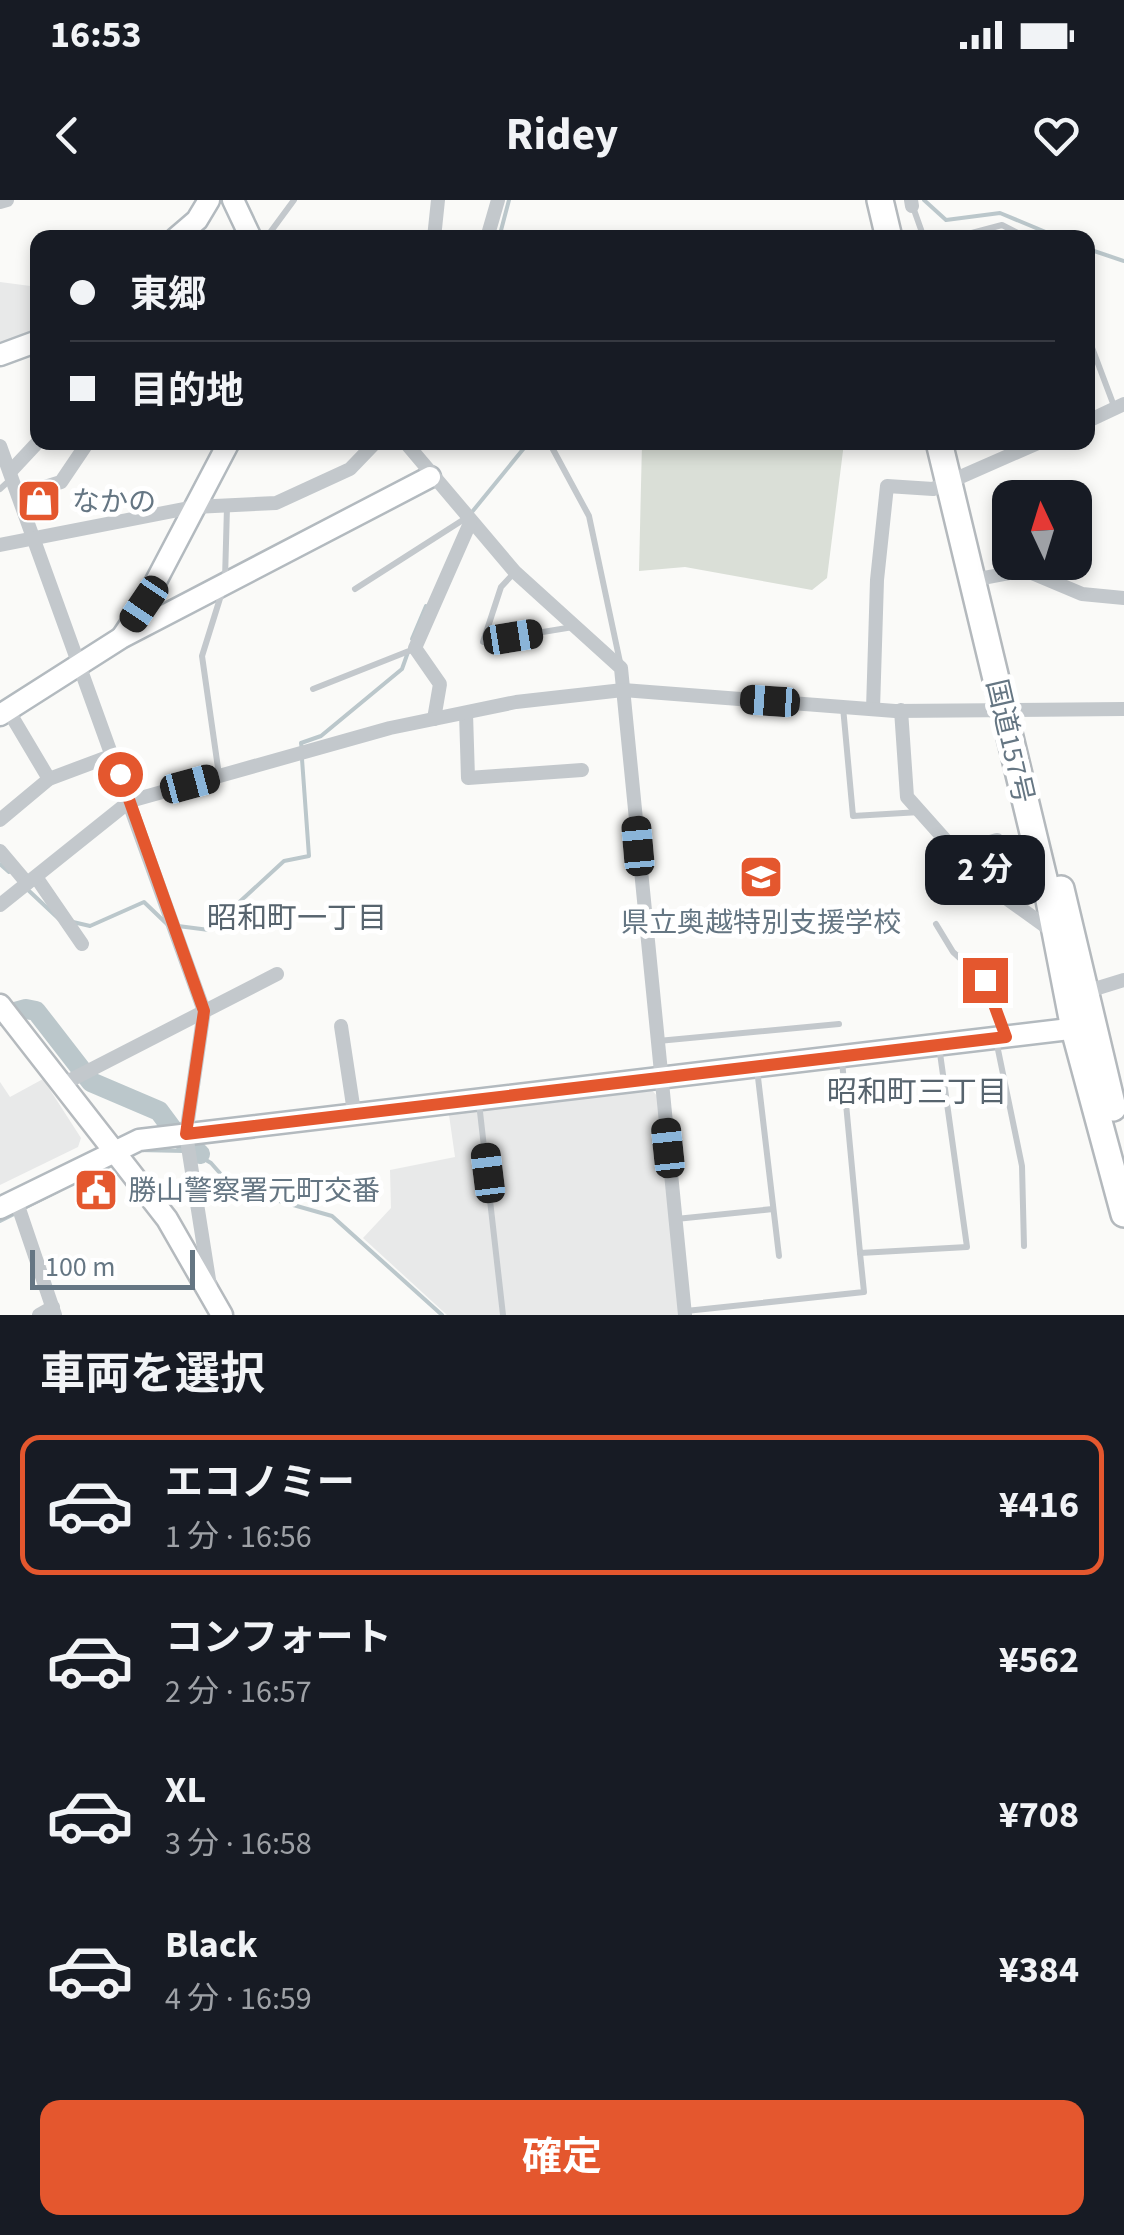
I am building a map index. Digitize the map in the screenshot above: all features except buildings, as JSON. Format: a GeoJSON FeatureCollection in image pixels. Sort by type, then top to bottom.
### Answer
{"type":"FeatureCollection","features":[{"type":"Feature","properties":{"kind":"highway"},"geometry":{"type":"LineString","coordinates":[[880,200],[887,230]]}},
{"type":"Feature","properties":{"kind":"highway"},"geometry":{"type":"LineString","coordinates":[[903,230],[906,202]]}},
{"type":"Feature","properties":{"kind":"highway","name":"国道157号"},"geometry":{"type":"LineString","coordinates":[[942,450],[955,481],[1086,992],[1084,1028],[1124,1214]]}},
{"type":"Feature","properties":{"kind":"highway","name":"国道157号"},"geometry":{"type":"LineString","coordinates":[[953,450],[955,481]]}},
{"type":"Feature","properties":{"kind":"highway","name":"国道157号"},"geometry":{"type":"LineString","coordinates":[[1011,710],[1052,931],[1124,1152]]}},
{"type":"Feature","properties":{"kind":"street"},"geometry":{"type":"LineString","coordinates":[[0,202],[8,200]]}},
{"type":"Feature","properties":{"kind":"street"},"geometry":{"type":"LineString","coordinates":[[185,230],[209,200]]}},
{"type":"Feature","properties":{"kind":"street"},"geometry":{"type":"LineString","coordinates":[[233,200],[247,230]]}},
{"type":"Feature","properties":{"kind":"street"},"geometry":{"type":"LineString","coordinates":[[435,230],[438,200]]}},
{"type":"Feature","properties":{"kind":"street"},"geometry":{"type":"LineString","coordinates":[[489,230],[498,200]]}},
{"type":"Feature","properties":{"kind":"street"},"geometry":{"type":"LineString","coordinates":[[0,355],[30,344]]}},
{"type":"Feature","properties":{"kind":"street"},"geometry":{"type":"LineString","coordinates":[[1095,418],[1119,406]]}},
{"type":"Feature","properties":{"kind":"street"},"geometry":{"type":"LineString","coordinates":[[0,446],[204,1011],[186,1134],[186,1162],[196,1191],[210,1286]]}},
{"type":"Feature","properties":{"kind":"street"},"geometry":{"type":"LineString","coordinates":[[11,475],[31,450]]}},
{"type":"Feature","properties":{"kind":"street"},"geometry":{"type":"LineString","coordinates":[[18,495],[61,482],[83,450]]}},
{"type":"Feature","properties":{"kind":"street"},"geometry":{"type":"LineString","coordinates":[[121,638],[144,604],[225,450]]}},
{"type":"Feature","properties":{"kind":"street"},"geometry":{"type":"LineString","coordinates":[[0,545],[194,507],[276,503],[316,488],[350,469],[368,450]]}},
{"type":"Feature","properties":{"kind":"street"},"geometry":{"type":"LineString","coordinates":[[411,450],[515,572],[621,668],[685,1313]]}},
{"type":"Feature","properties":{"kind":"street"},"geometry":{"type":"LineString","coordinates":[[873,709],[877,580],[887,486],[933,488],[1023,450]]}},
{"type":"Feature","properties":{"kind":"street"},"geometry":{"type":"LineString","coordinates":[[49,779],[4,713],[121,638],[430,477]]}},
{"type":"Feature","properties":{"kind":"street"},"geometry":{"type":"LineString","coordinates":[[434,719],[440,684],[415,648],[468,521]]}},
{"type":"Feature","properties":{"kind":"street"},"geometry":{"type":"LineString","coordinates":[[979,578],[1025,570],[1082,594],[1124,598]]}},
{"type":"Feature","properties":{"kind":"street"},"geometry":{"type":"LineString","coordinates":[[0,905],[130,801],[466,712],[623,690],[873,709],[1124,709]]}},
{"type":"Feature","properties":{"kind":"street"},"geometry":{"type":"LineString","coordinates":[[901,710],[907,797],[956,852],[997,840],[1006,898],[1052,931]]}},
{"type":"Feature","properties":{"kind":"street"},"geometry":{"type":"LineString","coordinates":[[466,712],[468,778],[582,770]]}},
{"type":"Feature","properties":{"kind":"street"},"geometry":{"type":"LineString","coordinates":[[0,820],[49,779],[112,755]]}},
{"type":"Feature","properties":{"kind":"street"},"geometry":{"type":"LineString","coordinates":[[0,851],[31,880],[82,944]]}},
{"type":"Feature","properties":{"kind":"street"},"geometry":{"type":"LineString","coordinates":[[62,1085],[277,974]]}},
{"type":"Feature","properties":{"kind":"street"},"geometry":{"type":"LineString","coordinates":[[1086,992],[1124,980]]}},
{"type":"Feature","properties":{"kind":"street"},"geometry":{"type":"LineString","coordinates":[[0,1005],[168,1219],[210,1286],[222,1315]]}},
{"type":"Feature","properties":{"kind":"street"},"geometry":{"type":"LineString","coordinates":[[340,1026],[354,1112]]}},
{"type":"Feature","properties":{"kind":"street"},"geometry":{"type":"LineString","coordinates":[[49,1312],[8,1204],[112,1149],[139,1140],[1084,1028]]}},
{"type":"Feature","properties":{"kind":"lane"},"geometry":{"type":"LineString","coordinates":[[272,230],[294,200]]}},
{"type":"Feature","properties":{"kind":"lane"},"geometry":{"type":"LineString","coordinates":[[906,202],[920,230]]}},
{"type":"Feature","properties":{"kind":"lane"},"geometry":{"type":"LineString","coordinates":[[983,230],[1002,225],[1012,230]]}},
{"type":"Feature","properties":{"kind":"lane"},"geometry":{"type":"LineString","coordinates":[[1095,353],[1119,406]]}},
{"type":"Feature","properties":{"kind":"lane"},"geometry":{"type":"LineString","coordinates":[[553,450],[589,516],[621,668]]}},
{"type":"Feature","properties":{"kind":"lane"},"geometry":{"type":"LineString","coordinates":[[0,489],[11,475]]}},
{"type":"Feature","properties":{"kind":"lane"},"geometry":{"type":"LineString","coordinates":[[220,776],[202,656],[224,584],[227,506]]}},
{"type":"Feature","properties":{"kind":"lane"},"geometry":{"type":"LineString","coordinates":[[354,589],[468,521]]}},
{"type":"Feature","properties":{"kind":"lane"},"geometry":{"type":"LineString","coordinates":[[515,572],[501,587],[483,642],[574,627]]}},
{"type":"Feature","properties":{"kind":"lane"},"geometry":{"type":"LineString","coordinates":[[313,688],[415,648]]}},
{"type":"Feature","properties":{"kind":"lane"},"geometry":{"type":"LineString","coordinates":[[843,706],[852,816],[921,812]]}},
{"type":"Feature","properties":{"kind":"lane"},"geometry":{"type":"LineString","coordinates":[[936,924],[953,952],[985,980],[1001,1038],[1022,1166],[1024,1246]]}},
{"type":"Feature","properties":{"kind":"lane"},"geometry":{"type":"LineString","coordinates":[[656,1042],[839,1024]]}},
{"type":"Feature","properties":{"kind":"lane"},"geometry":{"type":"LineString","coordinates":[[860,1252],[967,1247],[938,1045]]}},
{"type":"Feature","properties":{"kind":"lane"},"geometry":{"type":"LineString","coordinates":[[685,1313],[864,1292],[841,1055]]}},
{"type":"Feature","properties":{"kind":"lane"},"geometry":{"type":"LineString","coordinates":[[756,1065],[779,1256]]}},
{"type":"Feature","properties":{"kind":"lane"},"geometry":{"type":"LineString","coordinates":[[479,1100],[502,1315]]}},
{"type":"Feature","properties":{"kind":"lane"},"geometry":{"type":"LineString","coordinates":[[675,1220],[774,1209]]}},
{"type":"Feature","properties":{"kind":"shaded area"},"geometry":{"type":"Polygon","coordinates":[[[0,282],[30,286],[30,337],[0,348],[0,282]]]}},
{"type":"Feature","properties":{"kind":"shaded area"},"geometry":{"type":"Polygon","coordinates":[[[642,450],[843,450],[827,578],[812,590],[685,567],[639,571],[642,450]]]}},
{"type":"Feature","properties":{"kind":"shaded area"},"geometry":{"type":"Polygon","coordinates":[[[43,1079],[81,1138],[78,1147],[0,1185],[0,1082],[10,1097],[43,1079]]]}},
{"type":"Feature","properties":{"kind":"shaded area"},"geometry":{"type":"Polygon","coordinates":[[[649,1087],[659,1098],[681,1315],[447,1315],[363,1238],[391,1208],[390,1170],[455,1157],[449,1115],[649,1087]]]}},
{"type":"Feature","properties":{"kind":"waterway"},"geometry":{"type":"LineString","coordinates":[[501,230],[509,200]]}},
{"type":"Feature","properties":{"kind":"waterway"},"geometry":{"type":"LineString","coordinates":[[924,200],[946,220],[1000,213],[1041,230]]}},
{"type":"Feature","properties":{"kind":"waterway"},"geometry":{"type":"LineString","coordinates":[[1095,251],[1124,261]]}},
{"type":"Feature","properties":{"kind":"waterway"},"geometry":{"type":"LineString","coordinates":[[472,512],[522,450]]}},
{"type":"Feature","properties":{"kind":"waterway"},"geometry":{"type":"LineString","coordinates":[[412,639],[426,606]]}},
{"type":"Feature","properties":{"kind":"waterway"},"geometry":{"type":"LineString","coordinates":[[302,750],[301,743],[321,736],[402,669],[408,652]]}},
{"type":"Feature","properties":{"kind":"waterway"},"geometry":{"type":"LineString","coordinates":[[178,926],[209,930],[284,861],[309,856],[302,759]]}},
{"type":"Feature","properties":{"kind":"waterway"},"geometry":{"type":"LineString","coordinates":[[0,864],[9,872]]}},
{"type":"Feature","properties":{"kind":"waterway"},"geometry":{"type":"LineString","coordinates":[[27,889],[59,919]]}},
{"type":"Feature","properties":{"kind":"waterway"},"geometry":{"type":"LineString","coordinates":[[73,922],[90,926],[144,902],[168,925]]}},
{"type":"Feature","properties":{"kind":"waterway"},"geometry":{"type":"LineString","coordinates":[[0,1016],[26,1009],[36,1011],[91,1082],[159,1111],[179,1138],[200,1154]]}},
{"type":"Feature","properties":{"kind":"waterway"},"geometry":{"type":"LineString","coordinates":[[139,1150],[184,1151]]}},
{"type":"Feature","properties":{"kind":"waterway"},"geometry":{"type":"LineString","coordinates":[[194,1153],[211,1163],[233,1188],[332,1216],[442,1315]]}},
{"type":"Feature","properties":{"kind":"waterway"},"geometry":{"type":"LineString","coordinates":[[22,1209],[58,1191]]}},
{"type":"Feature","properties":{"kind":"waterway"},"geometry":{"type":"LineString","coordinates":[[0,1221],[14,1214]]}},
{"type":"Feature","properties":{"kind":"place","name":"なかの"},"geometry":{"type":"Point","coordinates":[39,501]}},
{"type":"Feature","properties":{"kind":"place","name":"県立奥越特別支援学校"},"geometry":{"type":"Point","coordinates":[761,877]}},
{"type":"Feature","properties":{"kind":"place","name":"勝山警察署元町交番"},"geometry":{"type":"Point","coordinates":[96,1190]}},
{"type":"Feature","properties":{"kind":"district","name":"昭和町一丁目"},"geometry":{"type":"Point","coordinates":[297,918]}},
{"type":"Feature","properties":{"kind":"district","name":"昭和町三丁目"},"geometry":{"type":"Point","coordinates":[917,1092]}},
{"type":"Feature","properties":{"kind":"route"},"geometry":{"type":"LineString","coordinates":[[120,774],[204,1011],[186,1134],[1006,1037],[985,980]]}}]}
